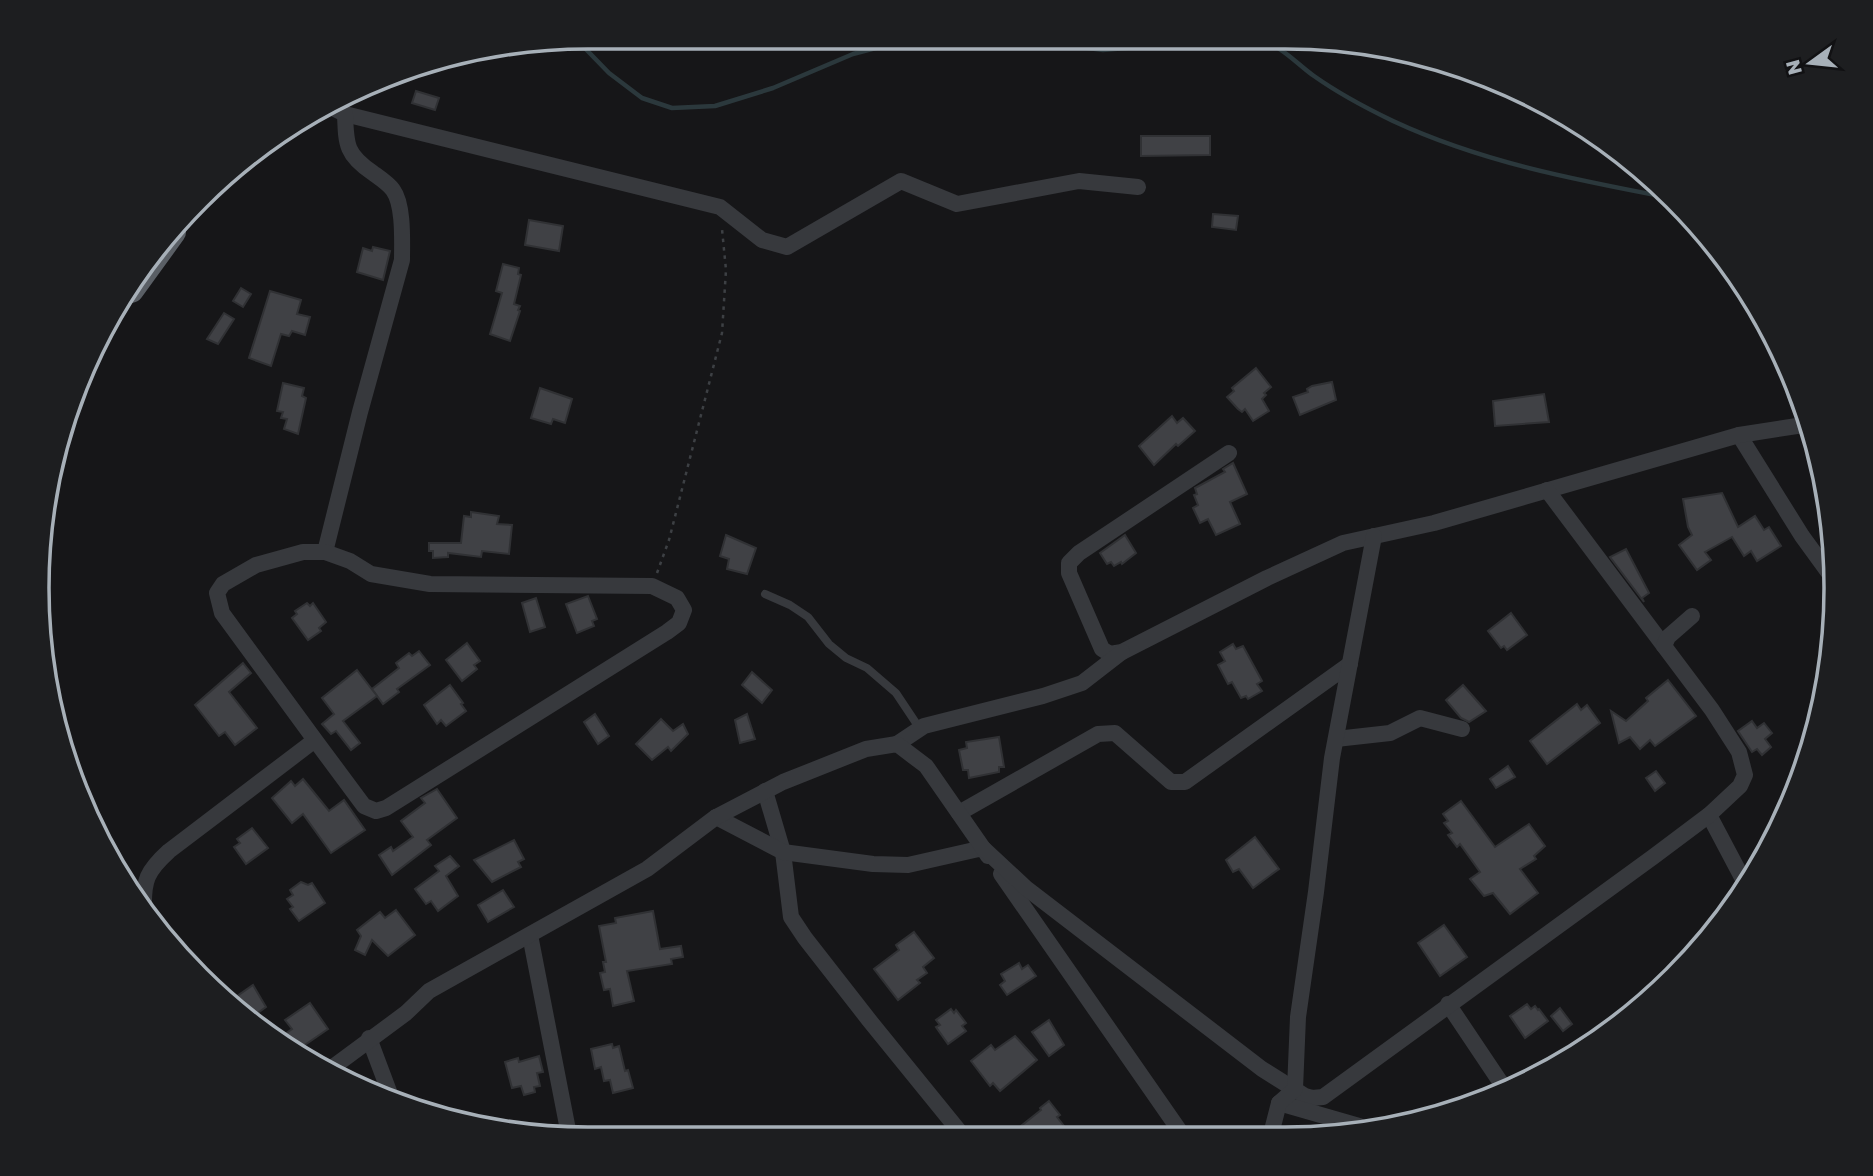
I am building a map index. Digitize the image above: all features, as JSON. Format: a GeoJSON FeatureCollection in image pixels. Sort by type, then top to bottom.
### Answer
{"type":"FeatureCollection","features":[{"type":"Feature","properties":{"kind":"street"},"geometry":{"type":"LineString","coordinates":[[338,111],[720,207],[762,240],[788,247],[901,181],[957,204],[1079,181],[1139,187]]}},
{"type":"Feature","properties":{"kind":"street"},"geometry":{"type":"LineString","coordinates":[[325,552],[402,260],[400,208],[397,198],[393,190],[357,163],[346,141],[345,114]]}},
{"type":"Feature","properties":{"kind":"street"},"geometry":{"type":"LineString","coordinates":[[336,1064],[406,1013],[429,991],[647,869],[716,817],[765,791],[866,749],[897,744],[920,729],[1082,683],[1122,652],[1343,543],[1434,523],[1739,435],[1799,426]]}},
{"type":"Feature","properties":{"kind":"street"},"geometry":{"type":"LineString","coordinates":[[1739,435],[1823,565]]}},
{"type":"Feature","properties":{"kind":"street"},"geometry":{"type":"LineString","coordinates":[[1122,652],[1110,654],[1102,649],[1069,573],[1069,563],[1079,552],[1228,453]]}},
{"type":"Feature","properties":{"kind":"street"},"geometry":{"type":"LineString","coordinates":[[983,848],[1026,888],[1262,1069],[1312,1098],[1323,1097],[1709,815],[1740,786],[1745,775],[1739,752],[1726,729],[1547,490]]}},
{"type":"Feature","properties":{"kind":"street"},"geometry":{"type":"LineString","coordinates":[[1273,1127],[1279,1103],[1295,1089],[1298,1017],[1336,739],[1374,536]]}},
{"type":"Feature","properties":{"kind":"street"},"geometry":{"type":"LineString","coordinates":[[303,552],[325,552],[350,561],[371,574],[430,584],[652,586],[677,598],[684,610],[679,623],[535,716],[386,808],[376,811],[364,806],[222,613],[217,593],[223,584],[256,565],[303,552]]}},
{"type":"Feature","properties":{"kind":"street"},"geometry":{"type":"LineString","coordinates":[[1664,646],[1668,637],[1692,616]]}},
{"type":"Feature","properties":{"kind":"street"},"geometry":{"type":"LineString","coordinates":[[959,813],[1098,733],[1115,733],[1171,782],[1185,782],[1350,664]]}},
{"type":"Feature","properties":{"kind":"street"},"geometry":{"type":"LineString","coordinates":[[1336,739],[1390,733],[1420,718],[1462,729]]}},
{"type":"Feature","properties":{"kind":"street"},"geometry":{"type":"LineString","coordinates":[[144,893],[147,874],[153,865],[315,740]]}},
{"type":"Feature","properties":{"kind":"street"},"geometry":{"type":"LineString","coordinates":[[897,744],[926,766],[1176,1127]]}},
{"type":"Feature","properties":{"kind":"street"},"geometry":{"type":"LineString","coordinates":[[765,791],[783,852],[791,917],[869,1020],[957,1127]]}},
{"type":"Feature","properties":{"kind":"street"},"geometry":{"type":"LineString","coordinates":[[1709,815],[1741,875]]}},
{"type":"Feature","properties":{"kind":"street"},"geometry":{"type":"LineString","coordinates":[[716,817],[783,852],[873,864],[908,865],[983,848]]}},
{"type":"Feature","properties":{"kind":"street"},"geometry":{"type":"LineString","coordinates":[[530,935],[567,1126]]}},
{"type":"Feature","properties":{"kind":"street"},"geometry":{"type":"LineString","coordinates":[[1448,1004],[1500,1082]]}},
{"type":"Feature","properties":{"kind":"street"},"geometry":{"type":"LineString","coordinates":[[369,1038],[388,1088]]}},
{"type":"Feature","properties":{"kind":"street"},"geometry":{"type":"LineString","coordinates":[[1279,1103],[1348,1123]]}},
{"type":"Feature","properties":{"kind":"lane"},"geometry":{"type":"LineString","coordinates":[[765,594],[808,617],[837,651],[867,668],[897,693],[920,729]]}},
{"type":"Feature","properties":{"kind":"path"},"geometry":{"type":"LineString","coordinates":[[652,586],[669,540],[722,333],[726,271],[720,207]]}},
{"type":"Feature","properties":{"kind":"building"},"geometry":{"type":"Polygon","coordinates":[[[416,91],[439,98],[435,110],[412,103],[416,91]]]}},
{"type":"Feature","properties":{"kind":"building"},"geometry":{"type":"Polygon","coordinates":[[[1141,136],[1210,136],[1210,155],[1141,156],[1141,136]]]}},
{"type":"Feature","properties":{"kind":"building"},"geometry":{"type":"Polygon","coordinates":[[[1213,214],[1238,216],[1236,230],[1212,227],[1213,214]]]}},
{"type":"Feature","properties":{"kind":"building"},"geometry":{"type":"Polygon","coordinates":[[[529,220],[563,226],[559,251],[525,245],[529,220]]]}},
{"type":"Feature","properties":{"kind":"building"},"geometry":{"type":"Polygon","coordinates":[[[373,247],[390,251],[383,280],[357,272],[363,248],[372,251],[373,247]]]}},
{"type":"Feature","properties":{"kind":"building"},"geometry":{"type":"Polygon","coordinates":[[[503,264],[519,268],[518,274],[521,275],[514,304],[520,306],[520,311],[510,341],[490,334],[502,293],[496,291],[503,264]]]}},
{"type":"Feature","properties":{"kind":"building"},"geometry":{"type":"Polygon","coordinates":[[[241,288],[251,294],[243,307],[233,301],[241,288]]]}},
{"type":"Feature","properties":{"kind":"building"},"geometry":{"type":"Polygon","coordinates":[[[270,291],[301,300],[297,314],[310,317],[305,335],[292,331],[289,336],[281,334],[271,366],[249,358],[270,291]]]}},
{"type":"Feature","properties":{"kind":"building"},"geometry":{"type":"Polygon","coordinates":[[[224,313],[234,319],[218,344],[207,339],[224,313]]]}},
{"type":"Feature","properties":{"kind":"building"},"geometry":{"type":"Polygon","coordinates":[[[1256,368],[1271,387],[1262,399],[1269,411],[1253,421],[1245,409],[1242,412],[1227,397],[1234,391],[1232,388],[1256,368]]]}},
{"type":"Feature","properties":{"kind":"building"},"geometry":{"type":"Polygon","coordinates":[[[1332,382],[1336,400],[1300,415],[1293,397],[1308,392],[1307,389],[1312,386],[1332,382]]]}},
{"type":"Feature","properties":{"kind":"building"},"geometry":{"type":"Polygon","coordinates":[[[283,383],[304,388],[302,396],[306,398],[298,434],[284,429],[287,419],[281,418],[283,412],[277,411],[283,383]]]}},
{"type":"Feature","properties":{"kind":"building"},"geometry":{"type":"Polygon","coordinates":[[[540,388],[572,399],[565,423],[553,419],[551,424],[531,418],[540,388]]]}},
{"type":"Feature","properties":{"kind":"building"},"geometry":{"type":"Polygon","coordinates":[[[1544,394],[1549,422],[1495,426],[1493,401],[1544,394]]]}},
{"type":"Feature","properties":{"kind":"building"},"geometry":{"type":"Polygon","coordinates":[[[1172,416],[1177,423],[1183,418],[1195,431],[1178,446],[1176,444],[1154,465],[1139,446],[1172,416]]]}},
{"type":"Feature","properties":{"kind":"building"},"geometry":{"type":"Polygon","coordinates":[[[1233,463],[1247,494],[1230,502],[1240,524],[1216,535],[1208,519],[1200,523],[1193,508],[1198,505],[1194,495],[1197,494],[1195,488],[1225,472],[1223,469],[1233,463]]]}},
{"type":"Feature","properties":{"kind":"building"},"geometry":{"type":"Polygon","coordinates":[[[1722,493],[1738,527],[1755,516],[1764,530],[1769,527],[1781,546],[1757,561],[1751,551],[1744,556],[1732,537],[1705,552],[1711,560],[1697,570],[1679,545],[1692,535],[1683,499],[1722,493]]]}},
{"type":"Feature","properties":{"kind":"building"},"geometry":{"type":"Polygon","coordinates":[[[471,512],[499,516],[497,524],[512,525],[509,554],[482,551],[481,557],[448,553],[448,557],[433,558],[429,543],[461,543],[464,516],[471,517],[471,512]]]}},
{"type":"Feature","properties":{"kind":"building"},"geometry":{"type":"Polygon","coordinates":[[[726,535],[756,548],[747,574],[727,569],[729,559],[720,556],[726,535]]]}},
{"type":"Feature","properties":{"kind":"building"},"geometry":{"type":"Polygon","coordinates":[[[1125,535],[1136,553],[1122,564],[1107,564],[1100,553],[1125,535]]]}},
{"type":"Feature","properties":{"kind":"building"},"geometry":{"type":"Polygon","coordinates":[[[1626,549],[1649,593],[1642,598],[1644,602],[1610,557],[1626,549]]]}},
{"type":"Feature","properties":{"kind":"building"},"geometry":{"type":"Polygon","coordinates":[[[588,596],[597,619],[592,621],[594,626],[577,633],[566,604],[588,596]]]}},
{"type":"Feature","properties":{"kind":"building"},"geometry":{"type":"Polygon","coordinates":[[[536,598],[545,627],[530,632],[522,603],[536,598]]]}},
{"type":"Feature","properties":{"kind":"building"},"geometry":{"type":"Polygon","coordinates":[[[307,603],[310,606],[313,603],[326,622],[319,628],[321,631],[308,640],[292,618],[297,614],[295,611],[307,603]]]}},
{"type":"Feature","properties":{"kind":"building"},"geometry":{"type":"Polygon","coordinates":[[[1511,613],[1527,635],[1507,650],[1504,646],[1501,648],[1488,631],[1511,613]]]}},
{"type":"Feature","properties":{"kind":"building"},"geometry":{"type":"Polygon","coordinates":[[[467,643],[480,661],[474,665],[477,669],[462,681],[446,660],[467,643]]]}},
{"type":"Feature","properties":{"kind":"building"},"geometry":{"type":"Polygon","coordinates":[[[1233,644],[1236,649],[1243,646],[1262,681],[1257,684],[1262,691],[1248,699],[1246,696],[1241,698],[1232,682],[1228,684],[1218,665],[1225,661],[1220,652],[1233,644]]]}},
{"type":"Feature","properties":{"kind":"building"},"geometry":{"type":"Polygon","coordinates":[[[419,651],[430,665],[397,689],[399,692],[383,704],[372,689],[399,668],[396,663],[409,653],[412,656],[419,651]]]}},
{"type":"Feature","properties":{"kind":"building"},"geometry":{"type":"Polygon","coordinates":[[[243,663],[251,673],[229,692],[257,728],[235,745],[225,732],[219,736],[195,705],[243,663]]]}},
{"type":"Feature","properties":{"kind":"building"},"geometry":{"type":"Polygon","coordinates":[[[357,670],[377,696],[343,721],[360,743],[351,750],[336,731],[331,734],[322,724],[334,714],[322,698],[357,670]]]}},
{"type":"Feature","properties":{"kind":"building"},"geometry":{"type":"Polygon","coordinates":[[[752,672],[772,690],[762,703],[742,685],[752,672]]]}},
{"type":"Feature","properties":{"kind":"building"},"geometry":{"type":"Polygon","coordinates":[[[1668,680],[1696,716],[1655,746],[1650,740],[1640,749],[1630,737],[1619,743],[1611,711],[1626,721],[1648,701],[1646,698],[1668,680]]]}},
{"type":"Feature","properties":{"kind":"building"},"geometry":{"type":"Polygon","coordinates":[[[450,685],[466,711],[446,726],[441,720],[437,724],[424,705],[450,685]]]}},
{"type":"Feature","properties":{"kind":"building"},"geometry":{"type":"Polygon","coordinates":[[[1463,685],[1486,711],[1469,722],[1461,718],[1446,700],[1463,685]]]}},
{"type":"Feature","properties":{"kind":"building"},"geometry":{"type":"Polygon","coordinates":[[[1577,704],[1581,710],[1587,705],[1600,723],[1547,764],[1530,741],[1577,704]]]}},
{"type":"Feature","properties":{"kind":"building"},"geometry":{"type":"Polygon","coordinates":[[[595,714],[609,736],[598,744],[584,722],[595,714]]]}},
{"type":"Feature","properties":{"kind":"building"},"geometry":{"type":"Polygon","coordinates":[[[747,714],[755,739],[740,743],[735,720],[747,714]]]}},
{"type":"Feature","properties":{"kind":"building"},"geometry":{"type":"Polygon","coordinates":[[[661,719],[673,731],[683,724],[688,734],[671,751],[668,747],[652,760],[636,744],[661,719]]]}},
{"type":"Feature","properties":{"kind":"building"},"geometry":{"type":"Polygon","coordinates":[[[1752,721],[1757,728],[1764,723],[1772,733],[1765,739],[1771,747],[1762,755],[1757,749],[1752,752],[1738,731],[1752,721]]]}},
{"type":"Feature","properties":{"kind":"building"},"geometry":{"type":"Polygon","coordinates":[[[999,737],[1004,767],[999,767],[999,772],[969,778],[968,770],[963,770],[959,750],[967,748],[966,742],[999,737]]]}},
{"type":"Feature","properties":{"kind":"building"},"geometry":{"type":"Polygon","coordinates":[[[1508,766],[1515,777],[1496,788],[1490,779],[1508,766]]]}},
{"type":"Feature","properties":{"kind":"building"},"geometry":{"type":"Polygon","coordinates":[[[1656,771],[1665,783],[1655,791],[1646,778],[1656,771]]]}},
{"type":"Feature","properties":{"kind":"building"},"geometry":{"type":"Polygon","coordinates":[[[303,779],[329,811],[344,800],[365,830],[331,853],[303,814],[292,823],[272,798],[291,781],[295,786],[303,779]]]}},
{"type":"Feature","properties":{"kind":"building"},"geometry":{"type":"Polygon","coordinates":[[[437,789],[457,818],[427,840],[431,845],[392,875],[379,855],[391,847],[393,851],[413,837],[401,821],[425,803],[421,798],[437,789]]]}},
{"type":"Feature","properties":{"kind":"building"},"geometry":{"type":"Polygon","coordinates":[[[1461,801],[1495,847],[1529,824],[1545,846],[1534,856],[1536,859],[1520,869],[1538,893],[1510,914],[1493,893],[1484,896],[1470,879],[1480,872],[1460,844],[1457,847],[1448,835],[1452,833],[1444,823],[1448,821],[1443,814],[1461,801]]]}},
{"type":"Feature","properties":{"kind":"building"},"geometry":{"type":"Polygon","coordinates":[[[252,828],[268,848],[246,864],[234,847],[240,843],[237,839],[252,828]]]}},
{"type":"Feature","properties":{"kind":"building"},"geometry":{"type":"Polygon","coordinates":[[[1255,837],[1279,869],[1253,888],[1239,869],[1233,872],[1226,860],[1255,837]]]}},
{"type":"Feature","properties":{"kind":"building"},"geometry":{"type":"Polygon","coordinates":[[[514,840],[524,859],[518,862],[521,867],[492,882],[474,860],[514,840]]]}},
{"type":"Feature","properties":{"kind":"building"},"geometry":{"type":"Polygon","coordinates":[[[450,856],[459,866],[446,876],[458,896],[438,911],[431,901],[426,904],[415,889],[439,871],[435,866],[450,856]]]}},
{"type":"Feature","properties":{"kind":"building"},"geometry":{"type":"Polygon","coordinates":[[[301,882],[308,885],[312,883],[325,903],[299,921],[290,909],[293,907],[287,899],[293,895],[290,890],[301,882]]]}},
{"type":"Feature","properties":{"kind":"building"},"geometry":{"type":"Polygon","coordinates":[[[503,890],[514,907],[488,922],[478,905],[503,890]]]}},
{"type":"Feature","properties":{"kind":"building"},"geometry":{"type":"Polygon","coordinates":[[[396,910],[415,935],[388,956],[372,940],[365,955],[355,950],[361,936],[357,930],[380,912],[385,918],[396,910]]]}},
{"type":"Feature","properties":{"kind":"building"},"geometry":{"type":"Polygon","coordinates":[[[653,911],[660,949],[681,946],[683,957],[671,959],[672,964],[627,971],[634,1001],[613,1006],[610,989],[604,990],[600,973],[605,972],[603,962],[606,962],[599,926],[616,923],[615,918],[653,911]]]}},
{"type":"Feature","properties":{"kind":"building"},"geometry":{"type":"Polygon","coordinates":[[[1444,925],[1467,957],[1440,976],[1418,943],[1444,925]]]}},
{"type":"Feature","properties":{"kind":"building"},"geometry":{"type":"Polygon","coordinates":[[[914,932],[934,958],[923,967],[927,973],[917,980],[920,983],[898,1000],[874,969],[899,950],[896,945],[914,932]]]}},
{"type":"Feature","properties":{"kind":"building"},"geometry":{"type":"Polygon","coordinates":[[[1019,963],[1022,969],[1028,965],[1036,976],[1007,995],[1000,985],[1005,981],[1001,974],[1019,963]]]}},
{"type":"Feature","properties":{"kind":"building"},"geometry":{"type":"Polygon","coordinates":[[[253,985],[266,1007],[257,1013],[237,996],[253,985]]]}},
{"type":"Feature","properties":{"kind":"building"},"geometry":{"type":"Polygon","coordinates":[[[310,1003],[328,1029],[304,1046],[286,1034],[292,1029],[285,1020],[310,1003]]]}},
{"type":"Feature","properties":{"kind":"building"},"geometry":{"type":"Polygon","coordinates":[[[1527,1004],[1531,1009],[1535,1006],[1539,1009],[1548,1021],[1525,1038],[1510,1016],[1527,1004]]]}},
{"type":"Feature","properties":{"kind":"building"},"geometry":{"type":"Polygon","coordinates":[[[1560,1008],[1572,1024],[1563,1031],[1551,1016],[1560,1008]]]}},
{"type":"Feature","properties":{"kind":"building"},"geometry":{"type":"Polygon","coordinates":[[[951,1009],[954,1013],[956,1010],[966,1023],[962,1026],[966,1031],[948,1044],[936,1027],[940,1025],[936,1020],[951,1009]]]}},
{"type":"Feature","properties":{"kind":"building"},"geometry":{"type":"Polygon","coordinates":[[[1049,1020],[1064,1045],[1049,1056],[1032,1032],[1049,1020]]]}},
{"type":"Feature","properties":{"kind":"building"},"geometry":{"type":"Polygon","coordinates":[[[1015,1036],[1037,1060],[1000,1091],[993,1083],[990,1086],[971,1061],[991,1045],[995,1050],[1015,1036]]]}},
{"type":"Feature","properties":{"kind":"building"},"geometry":{"type":"Polygon","coordinates":[[[612,1044],[613,1048],[619,1046],[625,1071],[628,1070],[633,1088],[613,1093],[610,1080],[604,1081],[601,1067],[595,1069],[591,1049],[612,1044]]]}},
{"type":"Feature","properties":{"kind":"building"},"geometry":{"type":"Polygon","coordinates":[[[539,1056],[543,1072],[537,1073],[540,1086],[534,1087],[535,1092],[524,1095],[521,1086],[512,1088],[505,1062],[518,1058],[519,1062],[539,1056]]]}},
{"type":"Feature","properties":{"kind":"building"},"geometry":{"type":"Polygon","coordinates":[[[1049,1101],[1060,1115],[1057,1117],[1064,1126],[1022,1127],[1041,1110],[1049,1101]]]}},
{"type":"Feature","properties":{"kind":"waterway"},"geometry":{"type":"LineString","coordinates":[[586,49],[609,73],[642,98],[672,108],[715,106],[773,88],[853,54],[872,49]]}},
{"type":"Feature","properties":{"kind":"waterway"},"geometry":{"type":"LineString","coordinates":[[1096,49],[1114,49]]}},
{"type":"Feature","properties":{"kind":"waterway"},"geometry":{"type":"LineString","coordinates":[[1278,49],[1352,100],[1426,135],[1529,168],[1652,194]]}}]}
